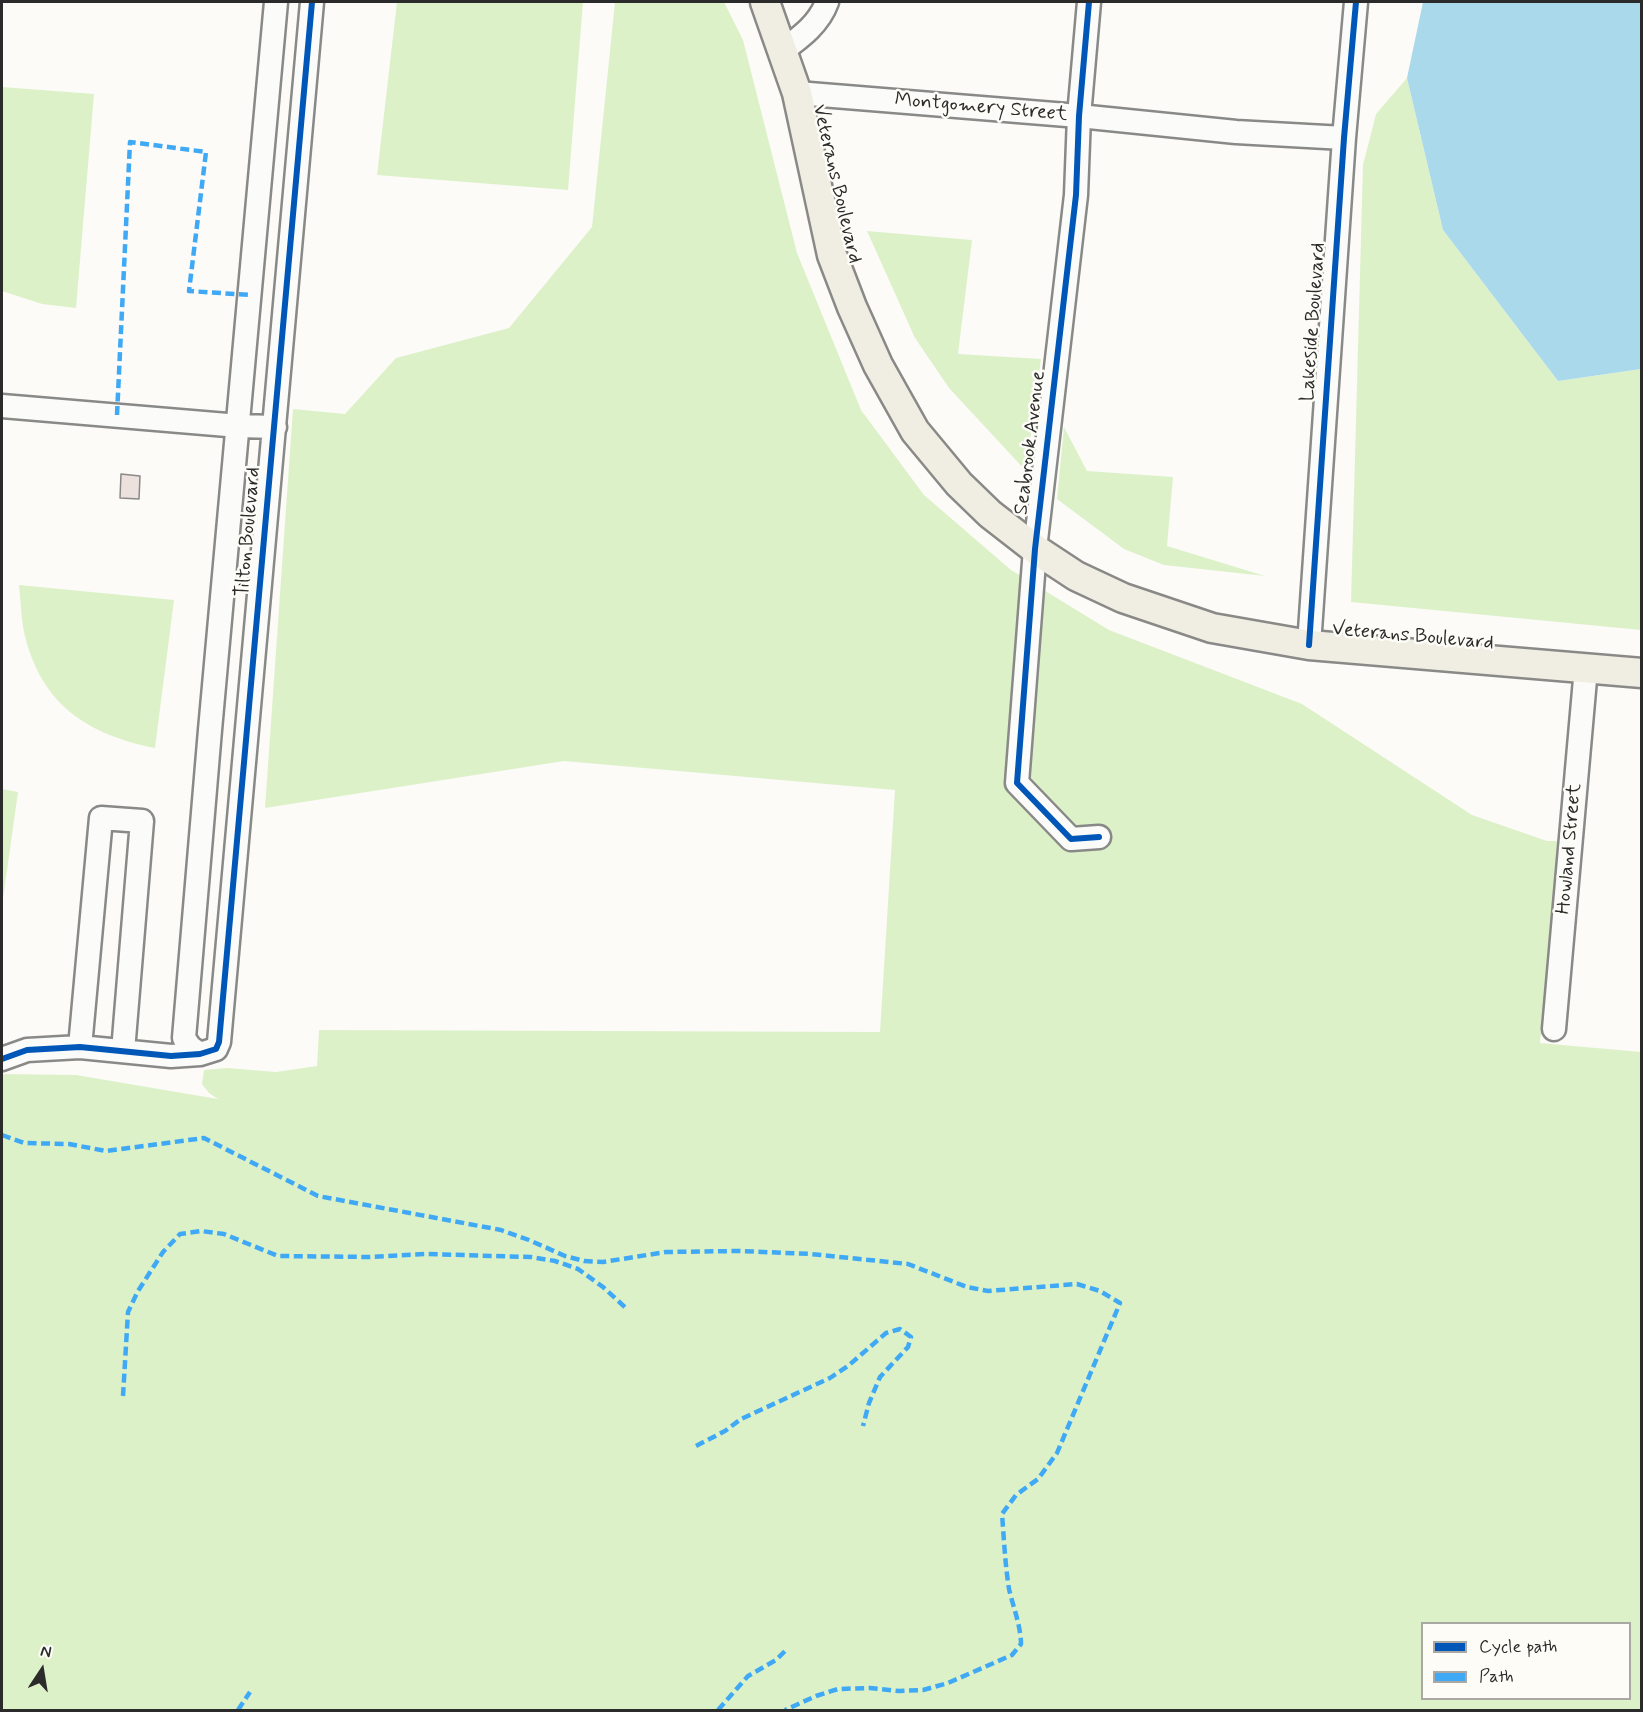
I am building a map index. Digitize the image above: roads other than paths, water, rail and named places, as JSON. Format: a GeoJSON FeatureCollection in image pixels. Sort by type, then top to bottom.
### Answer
{"type":"FeatureCollection","features":[{"type":"Feature","properties":{"kind":"main road","name":"Veterans Boulevard"},"geometry":{"type":"LineString","coordinates":[[765,2],[797,93],[832,255],[852,308],[878,365],[915,431],[959,484],[990,514],[1035,549],[1076,576],[1123,598],[1212,628],[1309,645],[1641,673]]}},
{"type":"Feature","properties":{"kind":"street","name":"Tilton Boulevard"},"geometry":{"type":"LineString","coordinates":[[276,2],[184,1038],[190,1047],[200,1054],[216,1049],[219,1042],[312,2]]}},
{"type":"Feature","properties":{"kind":"street"},"geometry":{"type":"LineString","coordinates":[[783,51],[805,34],[823,11],[826,2]]}},
{"type":"Feature","properties":{"kind":"street","name":"Seabrook Avenue"},"geometry":{"type":"LineString","coordinates":[[1089,2],[1079,116],[1076,195],[1035,549],[1017,783],[1071,839],[1100,837]]}},
{"type":"Feature","properties":{"kind":"street","name":"Lakeside Boulevard"},"geometry":{"type":"LineString","coordinates":[[1309,645],[1344,138],[1356,2]]}},
{"type":"Feature","properties":{"kind":"street","name":"Montgomery Street"},"geometry":{"type":"LineString","coordinates":[[797,93],[1079,116],[1236,132],[1344,138]]}},
{"type":"Feature","properties":{"kind":"street"},"geometry":{"type":"LineString","coordinates":[[2,406],[274,427]]}},
{"type":"Feature","properties":{"kind":"street","name":"Howland Street"},"geometry":{"type":"LineString","coordinates":[[1554,1029],[1586,668]]}},
{"type":"Feature","properties":{"kind":"street"},"geometry":{"type":"LineString","coordinates":[[80,1047],[101,818],[142,820],[123,1051]]}},
{"type":"Feature","properties":{"kind":"street"},"geometry":{"type":"LineString","coordinates":[[2,1059],[27,1050],[80,1047],[171,1056],[200,1054]]}},
{"type":"Feature","properties":{"kind":"water"},"geometry":{"type":"Polygon","coordinates":[[[1423,2],[1641,2],[1641,369],[1558,381],[1443,230],[1407,78],[1423,2]]]}}]}
